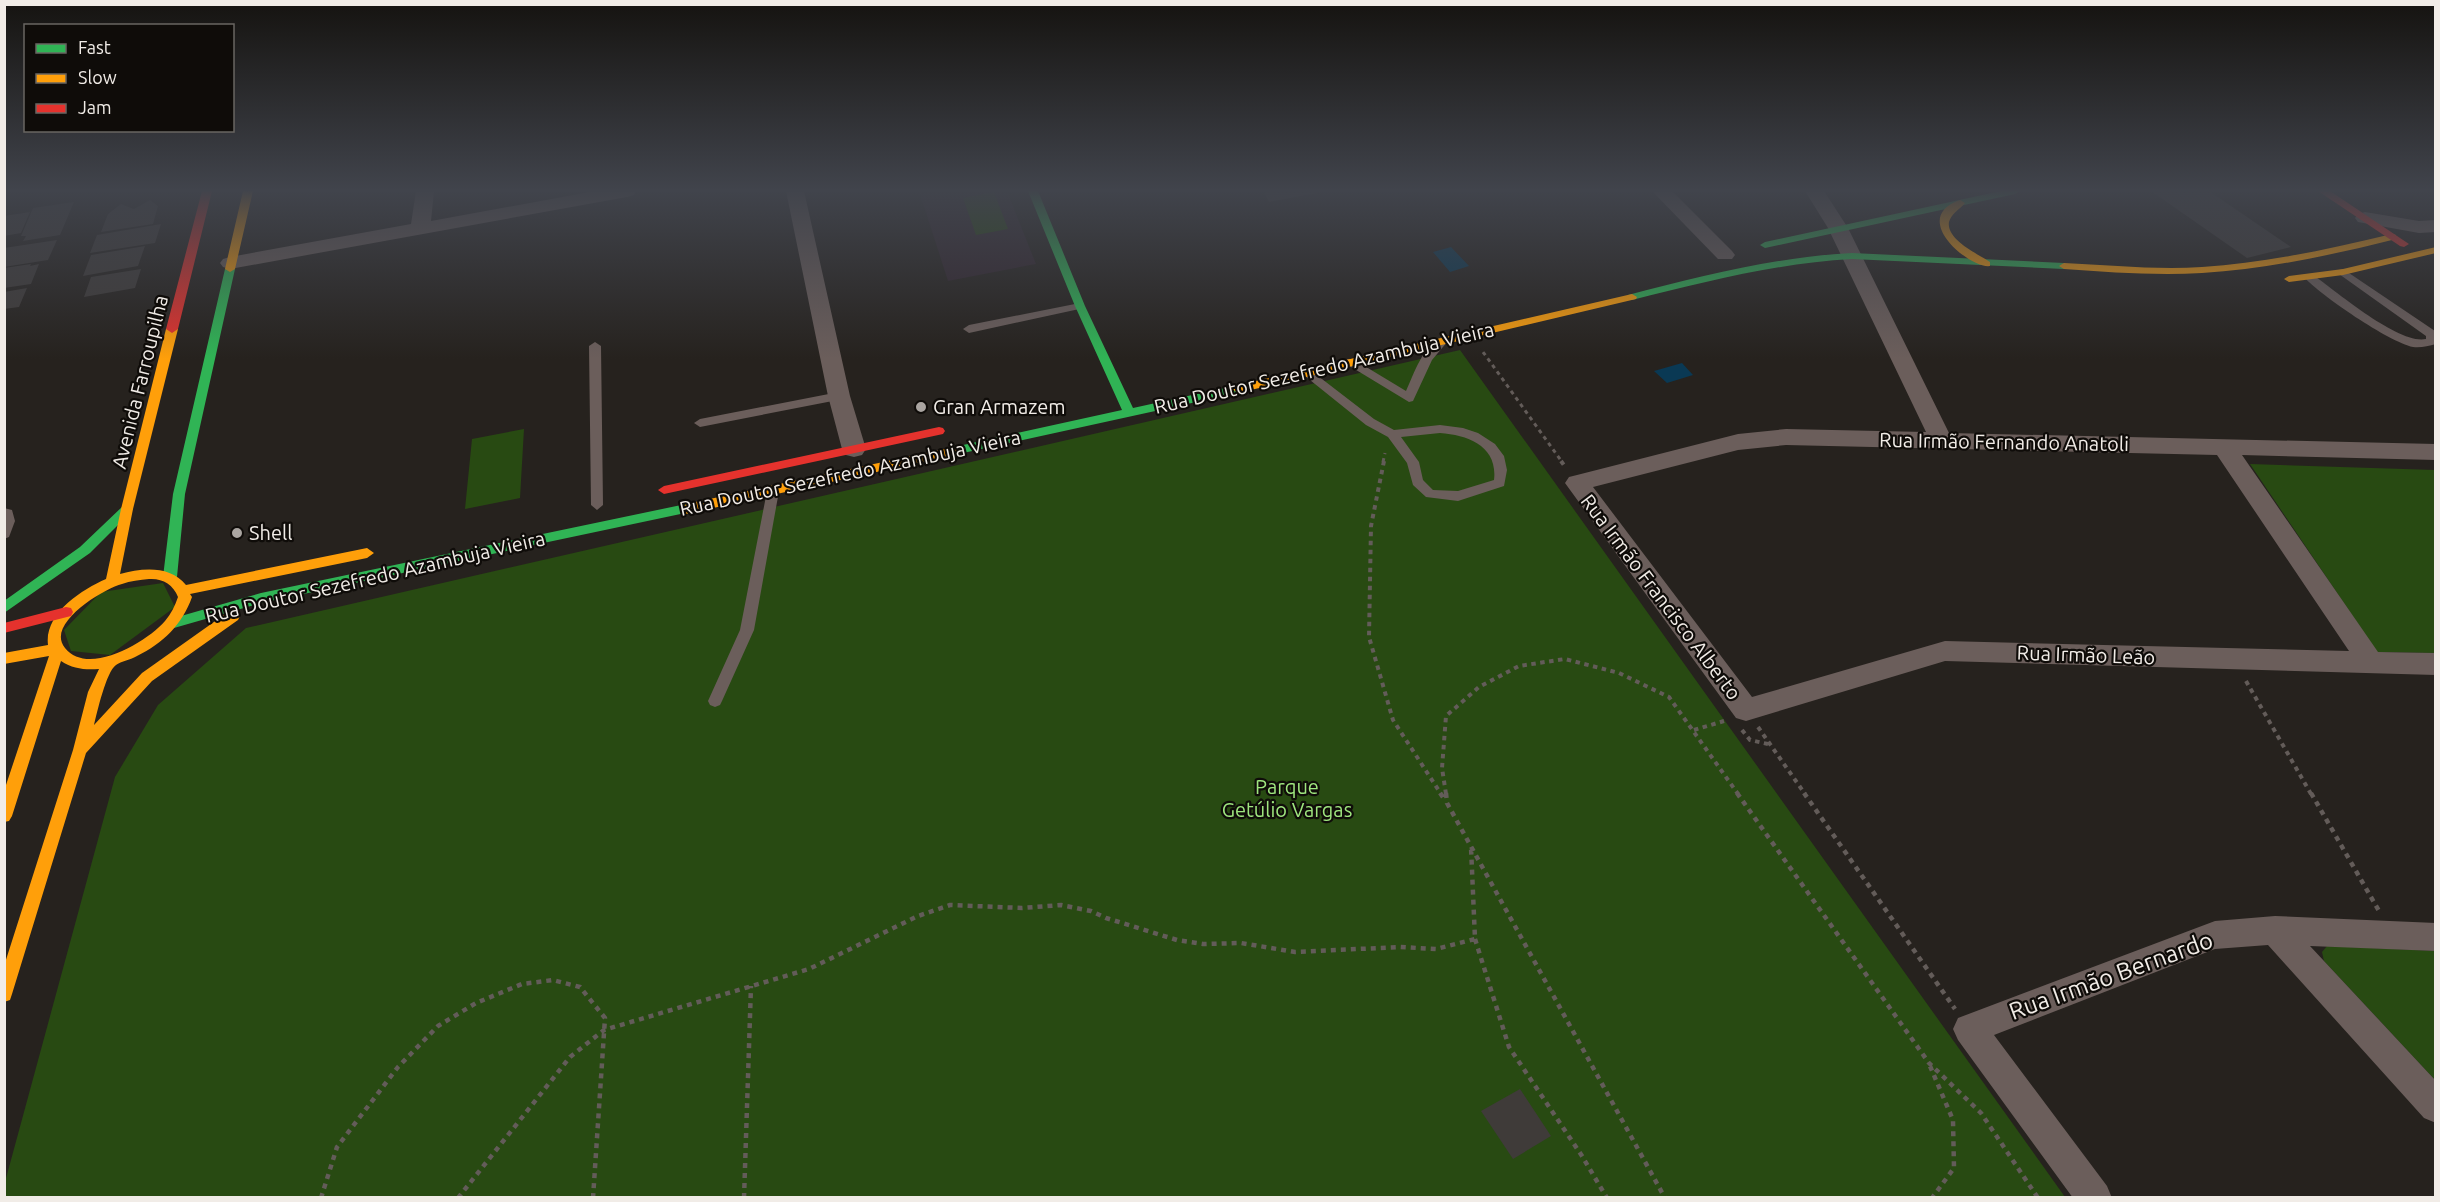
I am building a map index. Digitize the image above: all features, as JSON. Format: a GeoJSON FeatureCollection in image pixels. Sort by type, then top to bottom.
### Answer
{"type":"FeatureCollection","features":[{"type":"Feature","properties":{"kind":"main road","name":"Avenida Farroupilha"},"geometry":{"type":"LineString","coordinates":[[112,582],[127,509],[193,247]]}},
{"type":"Feature","properties":{"kind":"main road"},"geometry":{"type":"LineString","coordinates":[[170,577],[179,494],[234,247]]}},
{"type":"Feature","properties":{"kind":"main road"},"geometry":{"type":"LineString","coordinates":[[1056,247],[1080,306],[1129,412]]}},
{"type":"Feature","properties":{"kind":"main road"},"geometry":{"type":"LineString","coordinates":[[1703,260],[1757,247]]}},
{"type":"Feature","properties":{"kind":"main road"},"geometry":{"type":"LineString","coordinates":[[1961,247],[2007,278]]}},
{"type":"Feature","properties":{"kind":"main road","name":"Rua Doutor Sezefredo Azambuja Vieira"},"geometry":{"type":"LineString","coordinates":[[1736,272],[1983,262],[2175,271],[2235,266],[2350,247]]}},
{"type":"Feature","properties":{"kind":"main road"},"geometry":{"type":"LineString","coordinates":[[2407,247],[2436,265]]}},
{"type":"Feature","properties":{"kind":"main road"},"geometry":{"type":"LineString","coordinates":[[2274,281],[2343,272],[2436,250]]}},
{"type":"Feature","properties":{"kind":"main road","name":"Rua Doutor Sezefredo Azambuja Vieira"},"geometry":{"type":"LineString","coordinates":[[174,623],[261,598],[773,490],[1309,373],[1736,272],[1825,256],[1852,269]]}},
{"type":"Feature","properties":{"kind":"main road","name":"Rua Doutor Sezefredo Azambuja Vieira"},"geometry":{"type":"LineString","coordinates":[[656,492],[958,426]]}},
{"type":"Feature","properties":{"kind":"main road"},"geometry":{"type":"LineString","coordinates":[[4,608],[85,550],[127,509]]}},
{"type":"Feature","properties":{"kind":"main road","name":"Rua Doutor Sezefredo Azambuja Vieira"},"geometry":{"type":"LineString","coordinates":[[184,590],[378,551]]}},
{"type":"Feature","properties":{"kind":"main road"},"geometry":{"type":"LineString","coordinates":[[4,816],[56,650],[54,632],[66,612],[94,590],[112,582],[144,574],[170,577],[179,582],[184,590],[184,605],[174,623],[146,646],[110,661],[91,664],[75,662],[63,657],[56,650]]}},
{"type":"Feature","properties":{"kind":"main road"},"geometry":{"type":"LineString","coordinates":[[80,750],[147,677],[212,629],[261,598]]}},
{"type":"Feature","properties":{"kind":"main road"},"geometry":{"type":"LineString","coordinates":[[4,628],[66,612]]}},
{"type":"Feature","properties":{"kind":"main road"},"geometry":{"type":"LineString","coordinates":[[4,658],[56,650]]}},
{"type":"Feature","properties":{"kind":"main road"},"geometry":{"type":"LineString","coordinates":[[4,994],[80,750],[94,692],[110,661]]}},
{"type":"Feature","properties":{"kind":"street"},"geometry":{"type":"LineString","coordinates":[[230,263],[319,247]]}},
{"type":"Feature","properties":{"kind":"street"},"geometry":{"type":"LineString","coordinates":[[807,247],[839,396],[854,449]]}},
{"type":"Feature","properties":{"kind":"street"},"geometry":{"type":"LineString","coordinates":[[1730,247],[1736,252]]}},
{"type":"Feature","properties":{"kind":"street"},"geometry":{"type":"LineString","coordinates":[[1845,247],[1852,269],[1941,440]]}},
{"type":"Feature","properties":{"kind":"street","name":"Rua Irmão Fernando Anatoli"},"geometry":{"type":"LineString","coordinates":[[1577,483],[1738,442],[1786,437],[2436,452]]}},
{"type":"Feature","properties":{"kind":"street"},"geometry":{"type":"LineString","coordinates":[[2224,447],[2371,663]]}},
{"type":"Feature","properties":{"kind":"street","name":"Rua Irmão Francisco Alberto"},"geometry":{"type":"LineString","coordinates":[[1577,483],[1739,715]]}},
{"type":"Feature","properties":{"kind":"street","name":"Rua Irmão Leão"},"geometry":{"type":"LineString","coordinates":[[1739,715],[1945,651],[2436,664]]}},
{"type":"Feature","properties":{"kind":"street"},"geometry":{"type":"LineString","coordinates":[[2275,930],[2436,1106]]}},
{"type":"Feature","properties":{"kind":"street","name":"Rua Irmão Bernardo"},"geometry":{"type":"LineString","coordinates":[[1969,1029],[2215,935],[2275,930],[2436,937]]}},
{"type":"Feature","properties":{"kind":"street"},"geometry":{"type":"LineString","coordinates":[[1969,1029],[2095,1197]]}},
{"type":"Feature","properties":{"kind":"lane"},"geometry":{"type":"LineString","coordinates":[[2309,277],[2394,335],[2411,343],[2424,345],[2432,341],[2431,334],[2343,272]]}},
{"type":"Feature","properties":{"kind":"lane"},"geometry":{"type":"LineString","coordinates":[[969,329],[1080,306]]}},
{"type":"Feature","properties":{"kind":"lane"},"geometry":{"type":"LineString","coordinates":[[1349,362],[1409,398],[1427,359],[1442,341]]}},
{"type":"Feature","properties":{"kind":"lane"},"geometry":{"type":"LineString","coordinates":[[595,346],[597,505]]}},
{"type":"Feature","properties":{"kind":"lane"},"geometry":{"type":"LineString","coordinates":[[1309,373],[1371,422],[1392,434],[1413,462],[1417,482],[1430,494],[1458,496],[1500,483],[1503,466],[1496,452],[1472,434],[1446,427],[1392,434]]}},
{"type":"Feature","properties":{"kind":"lane"},"geometry":{"type":"LineString","coordinates":[[700,423],[839,396]]}},
{"type":"Feature","properties":{"kind":"lane"},"geometry":{"type":"LineString","coordinates":[[715,701],[747,630],[773,490]]}},
{"type":"Feature","properties":{"kind":"lane"},"geometry":{"type":"LineString","coordinates":[[4,513],[7,513],[9,521],[4,534]]}},
{"type":"Feature","properties":{"kind":"path"},"geometry":{"type":"LineString","coordinates":[[1470,335],[1577,483]]}},
{"type":"Feature","properties":{"kind":"path"},"geometry":{"type":"LineString","coordinates":[[1392,434],[1387,445],[1371,526],[1369,637],[1393,720],[1447,804],[1665,1197]]}},
{"type":"Feature","properties":{"kind":"path"},"geometry":{"type":"LineString","coordinates":[[1447,804],[1442,768],[1446,716],[1479,687],[1519,666],[1565,659],[1619,673],[1670,697],[1929,1063],[1981,1113],[2038,1197]]}},
{"type":"Feature","properties":{"kind":"path"},"geometry":{"type":"LineString","coordinates":[[2234,659],[2393,935]]}},
{"type":"Feature","properties":{"kind":"path"},"geometry":{"type":"LineString","coordinates":[[1694,730],[1739,715],[1770,744],[1969,1029]]}},
{"type":"Feature","properties":{"kind":"path"},"geometry":{"type":"LineString","coordinates":[[1750,740],[1770,744]]}},
{"type":"Feature","properties":{"kind":"path"},"geometry":{"type":"LineString","coordinates":[[1471,847],[1475,939],[1509,1047],[1607,1197]]}},
{"type":"Feature","properties":{"kind":"path"},"geometry":{"type":"LineString","coordinates":[[458,1197],[531,1108],[566,1059],[604,1030],[809,969],[918,916],[950,905],[1022,908],[1060,904],[1091,911],[1106,918],[1177,940],[1203,944],[1242,944],[1295,952],[1400,947],[1436,949],[1475,939]]}},
{"type":"Feature","properties":{"kind":"path"},"geometry":{"type":"LineString","coordinates":[[321,1197],[337,1147],[398,1067],[438,1026],[476,1003],[522,984],[553,980],[580,987],[605,1018],[593,1197]]}},
{"type":"Feature","properties":{"kind":"path"},"geometry":{"type":"LineString","coordinates":[[744,1197],[751,986]]}},
{"type":"Feature","properties":{"kind":"path"},"geometry":{"type":"LineString","coordinates":[[1929,1063],[1953,1120],[1954,1158],[1954,1168],[1932,1197]]}},
{"type":"Feature","properties":{"kind":"shaded area"},"geometry":{"type":"Polygon","coordinates":[[[937,247],[1029,247],[1036,264],[948,281],[937,247]]]}},
{"type":"Feature","properties":{"kind":"green space","name":"Parque Getúlio Vargas"},"geometry":{"type":"Polygon","coordinates":[[[1460,350],[2065,1197],[5,1198],[5,1182],[115,777],[158,705],[246,628],[1460,350]]]}},
{"type":"Feature","properties":{"kind":"green space"},"geometry":{"type":"Polygon","coordinates":[[[524,429],[520,498],[465,509],[472,439],[524,429]]]}},
{"type":"Feature","properties":{"kind":"green space"},"geometry":{"type":"Polygon","coordinates":[[[2250,464],[2435,470],[2435,653],[2377,652],[2250,464]]]}},
{"type":"Feature","properties":{"kind":"green space"},"geometry":{"type":"Polygon","coordinates":[[[163,583],[175,607],[110,655],[71,651],[64,630],[101,592],[163,583]]]}},
{"type":"Feature","properties":{"kind":"green space"},"geometry":{"type":"Polygon","coordinates":[[[2327,946],[2435,951],[2435,1080],[2324,961],[2322,952],[2327,946]]]}},
{"type":"Feature","properties":{"kind":"water"},"geometry":{"type":"Polygon","coordinates":[[[1451,247],[1469,266],[1450,272],[1433,252],[1451,247]]]}},
{"type":"Feature","properties":{"kind":"water"},"geometry":{"type":"Polygon","coordinates":[[[1682,363],[1693,375],[1667,383],[1654,371],[1682,363]]]}},
{"type":"Feature","properties":{"kind":"building"},"geometry":{"type":"Polygon","coordinates":[[[54,247],[48,260],[4,267],[4,248],[54,247]]]}},
{"type":"Feature","properties":{"kind":"building"},"geometry":{"type":"Polygon","coordinates":[[[92,247],[128,247],[90,253],[92,247]]]}},
{"type":"Feature","properties":{"kind":"building"},"geometry":{"type":"Polygon","coordinates":[[[145,247],[138,266],[83,276],[91,255],[145,247]]]}},
{"type":"Feature","properties":{"kind":"building"},"geometry":{"type":"Polygon","coordinates":[[[2231,247],[2291,247],[2247,258],[2231,247]]]}},
{"type":"Feature","properties":{"kind":"building"},"geometry":{"type":"Polygon","coordinates":[[[31,264],[30,266],[39,264],[31,284],[4,288],[4,268],[31,264]]]}},
{"type":"Feature","properties":{"kind":"building"},"geometry":{"type":"Polygon","coordinates":[[[141,269],[135,288],[84,297],[91,277],[141,269]]]}},
{"type":"Feature","properties":{"kind":"building"},"geometry":{"type":"Polygon","coordinates":[[[27,288],[19,307],[4,309],[4,292],[27,288]]]}},
{"type":"Feature","properties":{"kind":"building"},"geometry":{"type":"Polygon","coordinates":[[[1520,1089],[1551,1136],[1513,1159],[1481,1111],[1520,1089]]]}},
{"type":"Feature","properties":{"kind":"traffic: fast"},"geometry":{"type":"LineString","coordinates":[[1056,247],[1080,306],[1129,412]]}},
{"type":"Feature","properties":{"kind":"traffic: fast"},"geometry":{"type":"LineString","coordinates":[[1632,297],[1741,270],[1824,258],[1852,256],[2064,266]]}},
{"type":"Feature","properties":{"kind":"traffic: fast"},"geometry":{"type":"LineString","coordinates":[[170,577],[179,494],[230,269]]}},
{"type":"Feature","properties":{"kind":"traffic: fast"},"geometry":{"type":"LineString","coordinates":[[954,451],[1238,389]]}},
{"type":"Feature","properties":{"kind":"traffic: fast"},"geometry":{"type":"LineString","coordinates":[[4,608],[85,550],[127,509]]}},
{"type":"Feature","properties":{"kind":"traffic: fast"},"geometry":{"type":"LineString","coordinates":[[174,623],[261,598],[686,509]]}},
{"type":"Feature","properties":{"kind":"traffic: slow"},"geometry":{"type":"LineString","coordinates":[[230,269],[235,247]]}},
{"type":"Feature","properties":{"kind":"traffic: slow"},"geometry":{"type":"LineString","coordinates":[[1960,247],[1986,264]]}},
{"type":"Feature","properties":{"kind":"traffic: slow"},"geometry":{"type":"LineString","coordinates":[[2064,266],[2161,271],[2202,270],[2257,264],[2347,247]]}},
{"type":"Feature","properties":{"kind":"traffic: slow"},"geometry":{"type":"LineString","coordinates":[[2289,279],[2343,272],[2436,250]]}},
{"type":"Feature","properties":{"kind":"traffic: slow"},"geometry":{"type":"LineString","coordinates":[[1238,389],[1632,297]]}},
{"type":"Feature","properties":{"kind":"traffic: slow"},"geometry":{"type":"LineString","coordinates":[[112,582],[127,509],[172,329]]}},
{"type":"Feature","properties":{"kind":"traffic: slow"},"geometry":{"type":"LineString","coordinates":[[686,509],[954,451]]}},
{"type":"Feature","properties":{"kind":"traffic: slow"},"geometry":{"type":"LineString","coordinates":[[184,590],[367,553]]}},
{"type":"Feature","properties":{"kind":"traffic: slow"},"geometry":{"type":"LineString","coordinates":[[154,574],[174,581],[185,597],[176,617],[158,637],[131,653],[101,663],[72,662],[61,654],[54,644],[54,633],[68,611],[104,585],[119,579],[154,574]]}},
{"type":"Feature","properties":{"kind":"traffic: slow"},"geometry":{"type":"LineString","coordinates":[[81,749],[147,677],[233,616]]}},
{"type":"Feature","properties":{"kind":"traffic: slow"},"geometry":{"type":"LineString","coordinates":[[4,659],[55,649]]}},
{"type":"Feature","properties":{"kind":"traffic: slow"},"geometry":{"type":"LineString","coordinates":[[4,816],[57,652]]}},
{"type":"Feature","properties":{"kind":"traffic: slow"},"geometry":{"type":"LineString","coordinates":[[4,994],[80,750],[95,692],[110,661]]}},
{"type":"Feature","properties":{"kind":"traffic: jam"},"geometry":{"type":"LineString","coordinates":[[172,329],[193,247]]}},
{"type":"Feature","properties":{"kind":"traffic: jam"},"geometry":{"type":"LineString","coordinates":[[664,490],[939,431]]}},
{"type":"Feature","properties":{"kind":"traffic: jam"},"geometry":{"type":"LineString","coordinates":[[4,628],[66,612]]}},
{"type":"Feature","properties":{"kind":"place","name":"Gran Armazem"},"geometry":{"type":"Point","coordinates":[921,407]}},
{"type":"Feature","properties":{"kind":"place","name":"Shell"},"geometry":{"type":"Point","coordinates":[237,533]}}]}
